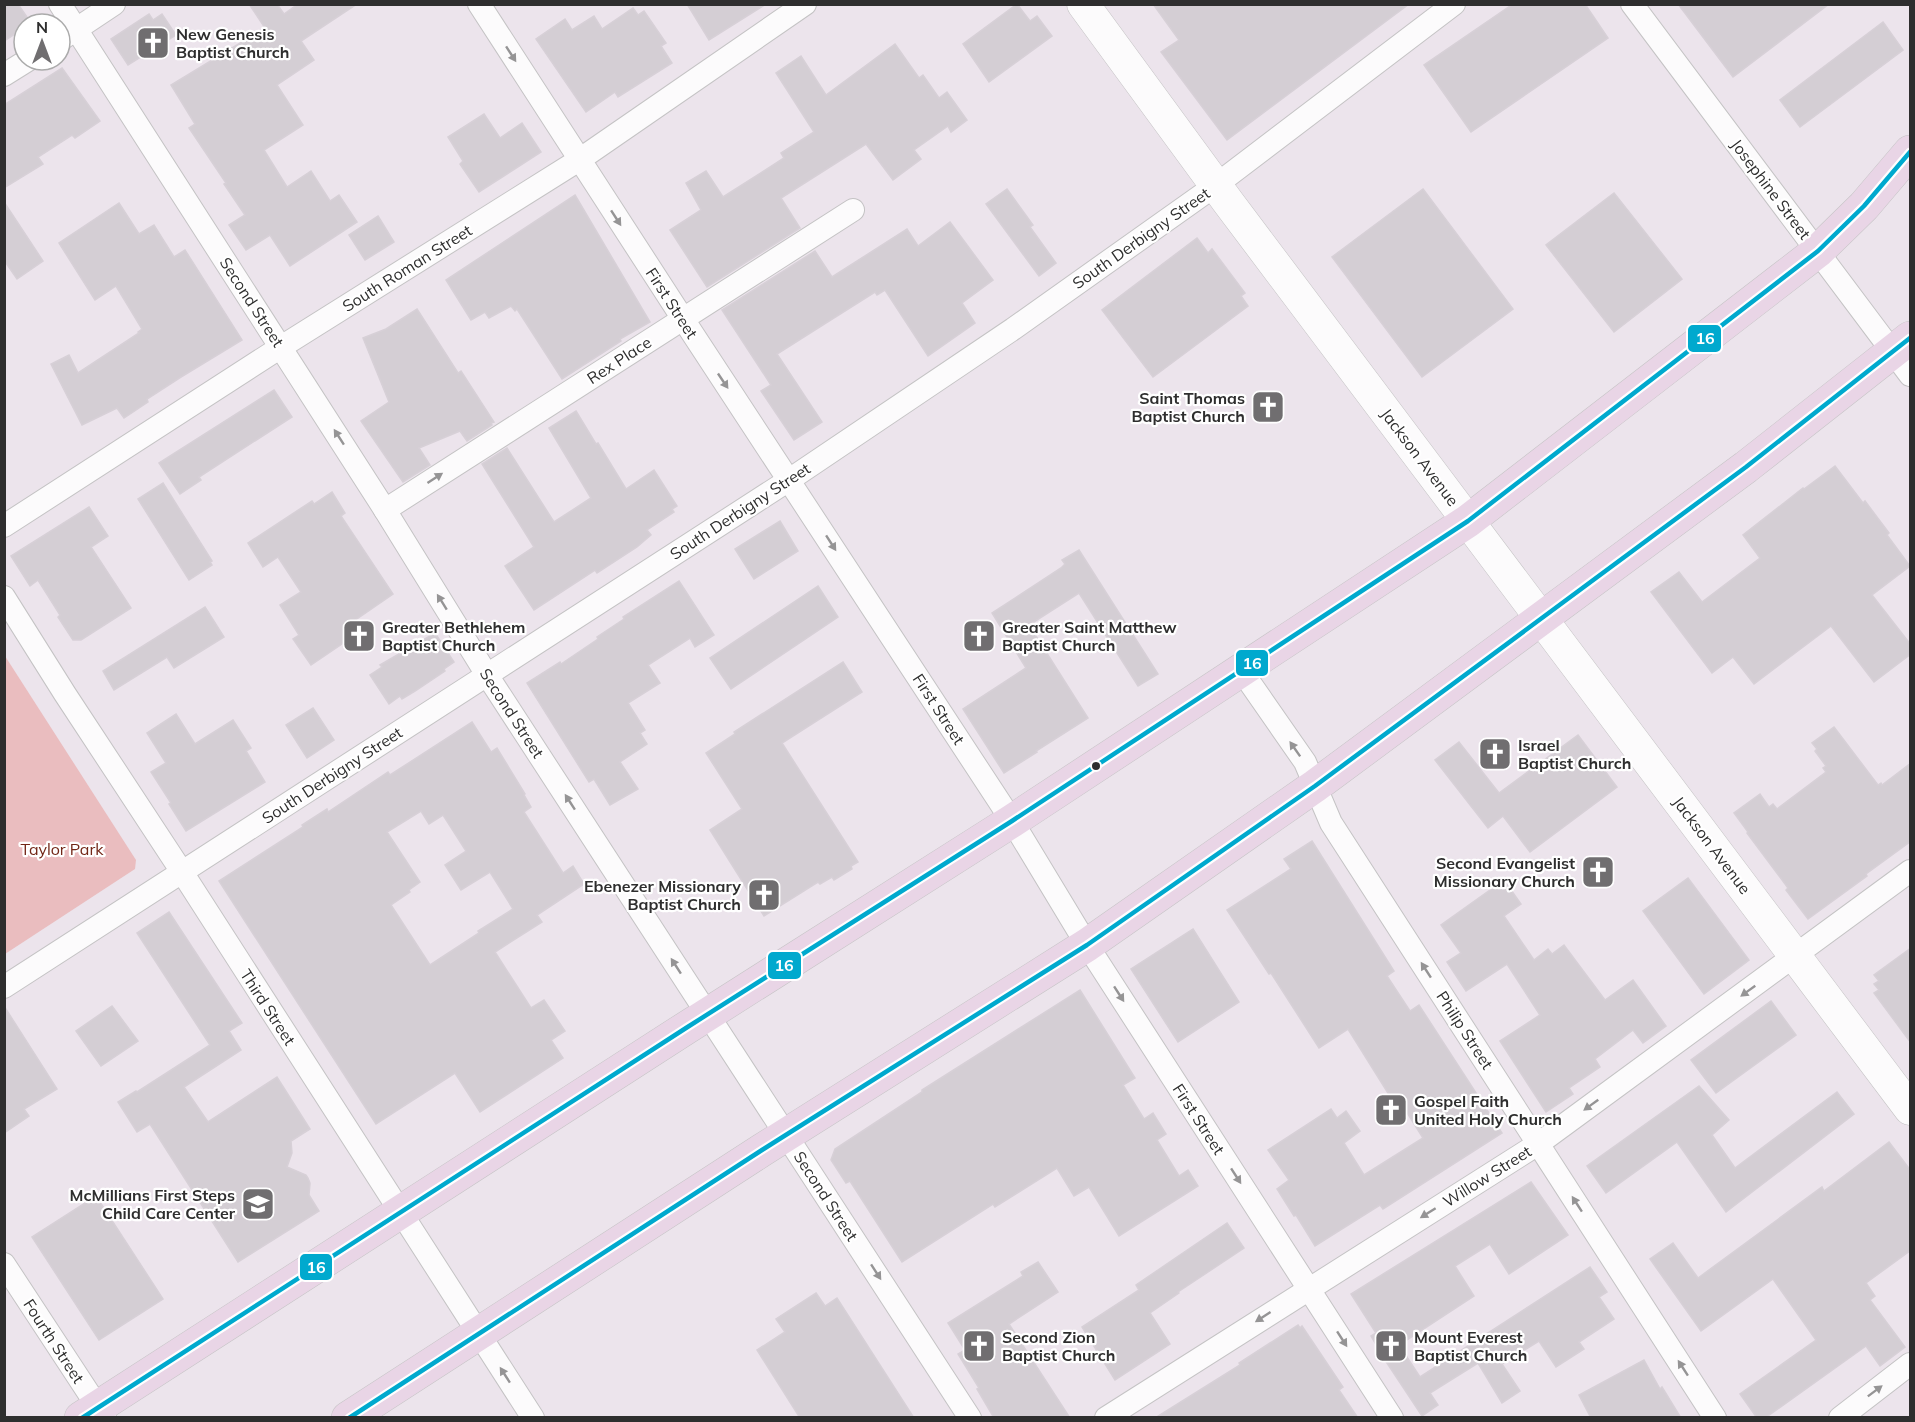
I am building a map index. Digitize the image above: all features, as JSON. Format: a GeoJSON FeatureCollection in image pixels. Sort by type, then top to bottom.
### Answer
{"type":"FeatureCollection","features":[{"type":"Feature","properties":{"kind":"main road"},"geometry":{"type":"LineString","coordinates":[[94,1414],[400,1212],[1012,821],[1468,520],[1818,250],[1864,206],[1911,152]]}},
{"type":"Feature","properties":{"kind":"main road"},"geometry":{"type":"LineString","coordinates":[[348,1418],[478,1332],[1087,945],[1315,786],[1746,467],[1905,355]]}},
{"type":"Feature","properties":{"kind":"street"},"geometry":{"type":"LineString","coordinates":[[72,32],[114,4]]}},
{"type":"Feature","properties":{"kind":"street","name":"First Street"},"geometry":{"type":"LineString","coordinates":[[479,4],[1012,821],[1087,945],[1392,1418]]}},
{"type":"Feature","properties":{"kind":"street","name":"South Roman Street"},"geometry":{"type":"LineString","coordinates":[[4,526],[281,347],[579,160],[805,4]]}},
{"type":"Feature","properties":{"kind":"street","name":"Jackson Avenue"},"geometry":{"type":"LineString","coordinates":[[1083,4],[1216,185],[1911,1109]]}},
{"type":"Feature","properties":{"kind":"street","name":"South Derbigny Street"},"geometry":{"type":"LineString","coordinates":[[4,987],[789,480],[1013,329],[1216,185],[1454,4]]}},
{"type":"Feature","properties":{"kind":"street","name":"Josephine Street"},"geometry":{"type":"LineString","coordinates":[[1632,4],[1818,250],[1905,355]]}},
{"type":"Feature","properties":{"kind":"street","name":"Second Street"},"geometry":{"type":"LineString","coordinates":[[72,41],[281,347],[386,510],[487,675],[970,1418]]}},
{"type":"Feature","properties":{"kind":"street","name":"Rex Place"},"geometry":{"type":"LineString","coordinates":[[386,510],[853,210]]}},
{"type":"Feature","properties":{"kind":"street","name":"Third Street"},"geometry":{"type":"LineString","coordinates":[[4,597],[532,1418]]}},
{"type":"Feature","properties":{"kind":"street","name":"Philip Street"},"geometry":{"type":"LineString","coordinates":[[1241,670],[1305,762],[1330,823],[1714,1418]]}},
{"type":"Feature","properties":{"kind":"street","name":"Willow Street"},"geometry":{"type":"LineString","coordinates":[[1106,1418],[1538,1144],[1911,871]]}},
{"type":"Feature","properties":{"kind":"street","name":"Fourth Street"},"geometry":{"type":"LineString","coordinates":[[4,1264],[94,1414]]}},
{"type":"Feature","properties":{"kind":"street"},"geometry":{"type":"LineString","coordinates":[[1840,1418],[1911,1364]]}},
{"type":"Feature","properties":{"kind":"green space","name":"Taylor Park"},"geometry":{"type":"Polygon","coordinates":[[[5,656],[136,860],[135,869],[5,954],[5,656]]]}},
{"type":"Feature","properties":{"kind":"building"},"geometry":{"type":"Polygon","coordinates":[[[4,4],[18,4],[23,12],[12,12],[12,36],[4,41],[4,4]]]}},
{"type":"Feature","properties":{"kind":"building"},"geometry":{"type":"Polygon","coordinates":[[[249,4],[277,4],[284,14],[298,4],[357,4],[301,41],[314,60],[277,85],[303,125],[264,150],[287,187],[311,171],[330,201],[339,195],[357,222],[290,266],[270,235],[246,250],[229,225],[245,215],[189,128],[195,124],[171,85],[265,28],[249,4]]]}},
{"type":"Feature","properties":{"kind":"building"},"geometry":{"type":"Polygon","coordinates":[[[687,4],[766,4],[709,40],[687,4]]]}},
{"type":"Feature","properties":{"kind":"building"},"geometry":{"type":"Polygon","coordinates":[[[1017,4],[1030,21],[1037,16],[1052,36],[989,82],[963,44],[1017,4]]]}},
{"type":"Feature","properties":{"kind":"building"},"geometry":{"type":"Polygon","coordinates":[[[1153,4],[1409,4],[1227,140],[1161,52],[1179,40],[1153,4]]]}},
{"type":"Feature","properties":{"kind":"building"},"geometry":{"type":"Polygon","coordinates":[[[1513,4],[1585,4],[1608,38],[1471,132],[1424,65],[1513,4]]]}},
{"type":"Feature","properties":{"kind":"building"},"geometry":{"type":"Polygon","coordinates":[[[1678,4],[1829,4],[1733,77],[1678,4]]]}},
{"type":"Feature","properties":{"kind":"building"},"geometry":{"type":"Polygon","coordinates":[[[633,8],[638,15],[644,11],[666,43],[661,46],[672,63],[618,97],[615,92],[586,112],[536,39],[565,19],[572,30],[594,16],[602,29],[633,8]]]}},
{"type":"Feature","properties":{"kind":"building"},"geometry":{"type":"Polygon","coordinates":[[[149,14],[153,20],[162,14],[176,35],[128,65],[111,39],[149,14]]]}},
{"type":"Feature","properties":{"kind":"building"},"geometry":{"type":"Polygon","coordinates":[[[1883,22],[1903,50],[1800,127],[1780,100],[1883,22]]]}},
{"type":"Feature","properties":{"kind":"building"},"geometry":{"type":"Polygon","coordinates":[[[895,44],[919,78],[923,75],[939,98],[947,92],[967,120],[951,132],[948,126],[914,150],[921,159],[893,180],[866,144],[781,198],[800,228],[707,287],[670,230],[701,210],[686,183],[706,171],[723,197],[784,158],[781,153],[814,132],[776,73],[801,56],[826,95],[895,44]]]}},
{"type":"Feature","properties":{"kind":"building"},"geometry":{"type":"Polygon","coordinates":[[[56,72],[65,72],[100,121],[75,138],[72,135],[38,157],[43,164],[4,188],[4,105],[56,72]]]}},
{"type":"Feature","properties":{"kind":"building"},"geometry":{"type":"Polygon","coordinates":[[[484,114],[500,138],[522,123],[541,152],[479,192],[460,164],[463,161],[448,137],[484,114]]]}},
{"type":"Feature","properties":{"kind":"building"},"geometry":{"type":"Polygon","coordinates":[[[1007,189],[1033,225],[1030,227],[1056,263],[1039,276],[986,204],[1007,189]]]}},
{"type":"Feature","properties":{"kind":"building"},"geometry":{"type":"Polygon","coordinates":[[[1423,189],[1513,309],[1422,377],[1332,257],[1423,189]]]}},
{"type":"Feature","properties":{"kind":"building"},"geometry":{"type":"Polygon","coordinates":[[[1614,193],[1682,279],[1614,332],[1546,245],[1614,193]]]}},
{"type":"Feature","properties":{"kind":"building"},"geometry":{"type":"Polygon","coordinates":[[[575,195],[650,322],[620,339],[621,341],[562,379],[517,309],[515,311],[511,306],[489,318],[485,312],[471,320],[446,280],[575,195]]]}},
{"type":"Feature","properties":{"kind":"building"},"geometry":{"type":"Polygon","coordinates":[[[4,202],[43,261],[17,279],[4,260],[4,202]]]}},
{"type":"Feature","properties":{"kind":"building"},"geometry":{"type":"Polygon","coordinates":[[[119,203],[139,234],[154,225],[174,257],[185,250],[242,340],[147,399],[148,402],[124,418],[117,408],[82,425],[51,364],[69,355],[78,373],[142,329],[116,286],[95,300],[59,243],[119,203]]]}},
{"type":"Feature","properties":{"kind":"building"},"geometry":{"type":"Polygon","coordinates":[[[378,216],[394,242],[365,260],[349,235],[378,216]]]}},
{"type":"Feature","properties":{"kind":"building"},"geometry":{"type":"Polygon","coordinates":[[[950,222],[993,280],[962,303],[975,323],[928,356],[885,290],[877,295],[875,292],[777,354],[822,422],[794,440],[761,391],[771,385],[722,310],[815,251],[832,277],[907,229],[918,246],[950,222]]]}},
{"type":"Feature","properties":{"kind":"building"},"geometry":{"type":"Polygon","coordinates":[[[1197,238],[1208,253],[1212,249],[1245,293],[1241,296],[1248,306],[1153,377],[1102,310],[1197,238]]]}},
{"type":"Feature","properties":{"kind":"building"},"geometry":{"type":"Polygon","coordinates":[[[417,309],[458,373],[461,371],[494,422],[467,441],[460,431],[419,448],[430,465],[403,482],[361,421],[389,402],[363,338],[386,329],[417,309]]]}},
{"type":"Feature","properties":{"kind":"building"},"geometry":{"type":"Polygon","coordinates":[[[274,390],[292,417],[199,477],[201,480],[180,494],[159,463],[274,390]]]}},
{"type":"Feature","properties":{"kind":"building"},"geometry":{"type":"Polygon","coordinates":[[[576,411],[626,489],[654,470],[677,506],[672,509],[674,512],[647,530],[651,535],[637,547],[597,573],[595,570],[534,610],[505,566],[534,547],[482,464],[507,448],[554,522],[591,498],[549,428],[576,411]]]}},
{"type":"Feature","properties":{"kind":"building"},"geometry":{"type":"Polygon","coordinates":[[[1835,466],[1889,533],[1887,535],[1910,566],[1872,595],[1911,645],[1911,654],[1874,682],[1831,626],[1754,684],[1733,657],[1712,673],[1651,592],[1679,572],[1702,602],[1760,558],[1743,535],[1835,466]]]}},
{"type":"Feature","properties":{"kind":"building"},"geometry":{"type":"Polygon","coordinates":[[[163,483],[212,561],[210,562],[212,565],[189,580],[138,499],[163,483]]]}},
{"type":"Feature","properties":{"kind":"building"},"geometry":{"type":"Polygon","coordinates":[[[332,492],[345,513],[341,516],[393,594],[354,621],[361,631],[311,665],[293,639],[299,635],[280,605],[301,592],[278,557],[263,567],[248,543],[312,501],[314,504],[332,492]]]}},
{"type":"Feature","properties":{"kind":"building"},"geometry":{"type":"Polygon","coordinates":[[[89,507],[108,536],[91,547],[131,608],[81,640],[73,640],[38,580],[30,586],[11,556],[89,507]]]}},
{"type":"Feature","properties":{"kind":"building"},"geometry":{"type":"Polygon","coordinates":[[[780,521],[798,551],[754,579],[735,549],[780,521]]]}},
{"type":"Feature","properties":{"kind":"building"},"geometry":{"type":"Polygon","coordinates":[[[1079,550],[1158,674],[1138,686],[1079,593],[1029,625],[1088,718],[1004,773],[963,709],[1026,668],[992,613],[1061,568],[1065,564],[1062,560],[1079,550]]]}},
{"type":"Feature","properties":{"kind":"building"},"geometry":{"type":"Polygon","coordinates":[[[679,581],[714,635],[695,647],[690,638],[648,665],[660,683],[628,703],[645,730],[640,733],[647,744],[620,762],[638,789],[610,805],[594,779],[589,782],[527,683],[560,662],[561,664],[598,639],[597,637],[624,619],[623,617],[679,581]]]}},
{"type":"Feature","properties":{"kind":"building"},"geometry":{"type":"Polygon","coordinates":[[[818,586],[838,617],[731,689],[710,658],[818,586]]]}},
{"type":"Feature","properties":{"kind":"building"},"geometry":{"type":"Polygon","coordinates":[[[205,607],[224,637],[174,668],[167,657],[114,690],[103,671],[205,607]]]}},
{"type":"Feature","properties":{"kind":"building"},"geometry":{"type":"Polygon","coordinates":[[[435,633],[454,662],[444,669],[445,671],[415,691],[402,699],[400,696],[389,704],[370,675],[382,667],[380,665],[435,633]]]}},
{"type":"Feature","properties":{"kind":"building"},"geometry":{"type":"Polygon","coordinates":[[[843,662],[862,692],[782,743],[858,862],[851,866],[852,869],[834,880],[832,877],[820,884],[818,882],[764,916],[710,830],[742,809],[706,753],[735,734],[734,732],[843,662]]]}},
{"type":"Feature","properties":{"kind":"building"},"geometry":{"type":"Polygon","coordinates":[[[313,708],[334,740],[307,758],[286,725],[313,708]]]}},
{"type":"Feature","properties":{"kind":"building"},"geometry":{"type":"Polygon","coordinates":[[[176,714],[195,744],[233,720],[251,748],[246,751],[265,782],[186,831],[151,772],[166,763],[147,733],[176,714]]]}},
{"type":"Feature","properties":{"kind":"building"},"geometry":{"type":"Polygon","coordinates":[[[472,722],[491,752],[497,748],[525,794],[531,807],[524,812],[563,873],[573,866],[584,884],[537,915],[542,922],[495,952],[531,1008],[544,1000],[565,1031],[551,1040],[563,1058],[480,1112],[455,1073],[376,1124],[219,881],[327,809],[328,812],[388,772],[390,775],[472,722]],[[421,811],[387,832],[420,882],[391,905],[430,965],[513,909],[490,872],[461,890],[445,865],[466,851],[443,815],[429,824],[421,811]]]}},
{"type":"Feature","properties":{"kind":"building"},"geometry":{"type":"Polygon","coordinates":[[[1834,727],[1878,785],[1881,783],[1882,785],[1911,763],[1911,841],[1808,919],[1734,813],[1760,794],[1769,807],[1773,804],[1777,809],[1826,772],[1823,768],[1826,766],[1812,743],[1834,727]]]}},
{"type":"Feature","properties":{"kind":"building"},"geometry":{"type":"Polygon","coordinates":[[[1578,735],[1617,787],[1530,852],[1503,816],[1488,828],[1435,760],[1459,742],[1499,793],[1578,735]]]}},
{"type":"Feature","properties":{"kind":"building"},"geometry":{"type":"Polygon","coordinates":[[[1312,841],[1394,971],[1387,976],[1410,1011],[1419,1005],[1502,1133],[1383,1209],[1380,1205],[1315,1246],[1277,1189],[1289,1180],[1268,1150],[1331,1109],[1337,1118],[1346,1111],[1360,1131],[1344,1143],[1364,1175],[1423,1138],[1401,1103],[1396,1106],[1348,1029],[1319,1048],[1227,910],[1291,869],[1284,859],[1312,841]]]}},
{"type":"Feature","properties":{"kind":"building"},"geometry":{"type":"Polygon","coordinates":[[[1688,878],[1749,960],[1704,994],[1643,911],[1688,878]]]}},
{"type":"Feature","properties":{"kind":"building"},"geometry":{"type":"Polygon","coordinates":[[[1504,880],[1521,904],[1504,916],[1534,960],[1548,949],[1552,954],[1564,945],[1605,1000],[1633,980],[1666,1026],[1643,1043],[1633,1030],[1595,1059],[1600,1067],[1569,1088],[1573,1094],[1546,1112],[1500,1041],[1540,1015],[1507,964],[1466,991],[1447,962],[1461,953],[1441,925],[1504,880]]]}},
{"type":"Feature","properties":{"kind":"building"},"geometry":{"type":"Polygon","coordinates":[[[169,912],[242,1023],[229,1031],[241,1050],[184,1087],[208,1122],[277,1077],[310,1129],[291,1141],[292,1153],[287,1167],[306,1175],[310,1183],[309,1195],[319,1211],[238,1262],[150,1124],[137,1132],[118,1102],[210,1045],[137,933],[169,912]]]}},
{"type":"Feature","properties":{"kind":"building"},"geometry":{"type":"Polygon","coordinates":[[[1193,929],[1239,1002],[1178,1042],[1131,969],[1193,929]]]}},
{"type":"Feature","properties":{"kind":"building"},"geometry":{"type":"Polygon","coordinates":[[[1911,948],[1911,1043],[1874,993],[1879,990],[1874,984],[1879,981],[1874,975],[1911,948]]]}},
{"type":"Feature","properties":{"kind":"building"},"geometry":{"type":"Polygon","coordinates":[[[1080,990],[1135,1078],[1123,1085],[1144,1119],[1153,1113],[1166,1134],[1157,1140],[1179,1176],[1188,1170],[1198,1186],[1119,1236],[1089,1187],[1074,1196],[1057,1168],[995,1207],[993,1204],[902,1262],[850,1181],[846,1183],[831,1160],[835,1149],[922,1090],[1080,990]]]}},
{"type":"Feature","properties":{"kind":"building"},"geometry":{"type":"Polygon","coordinates":[[[1771,1001],[1796,1035],[1716,1093],[1691,1060],[1771,1001]]]}},
{"type":"Feature","properties":{"kind":"building"},"geometry":{"type":"Polygon","coordinates":[[[4,1006],[57,1089],[24,1109],[29,1116],[4,1133],[4,1006]]]}},
{"type":"Feature","properties":{"kind":"building"},"geometry":{"type":"Polygon","coordinates":[[[112,1006],[138,1041],[101,1066],[76,1031],[112,1006]]]}},
{"type":"Feature","properties":{"kind":"building"},"geometry":{"type":"Polygon","coordinates":[[[1699,1086],[1729,1120],[1712,1135],[1735,1168],[1837,1092],[1854,1114],[1726,1212],[1677,1142],[1606,1193],[1587,1166],[1699,1086]]]}},
{"type":"Feature","properties":{"kind":"building"},"geometry":{"type":"Polygon","coordinates":[[[1889,1142],[1911,1171],[1911,1250],[1866,1283],[1875,1296],[1870,1300],[1905,1347],[1880,1366],[1866,1346],[1765,1418],[1757,1418],[1740,1394],[1816,1340],[1773,1279],[1701,1331],[1650,1259],[1673,1243],[1698,1278],[1822,1187],[1824,1191],[1889,1142]]]}},
{"type":"Feature","properties":{"kind":"building"},"geometry":{"type":"Polygon","coordinates":[[[1531,1182],[1568,1235],[1509,1274],[1490,1244],[1455,1266],[1474,1296],[1399,1345],[1420,1377],[1590,1267],[1607,1292],[1599,1297],[1614,1319],[1579,1342],[1584,1349],[1556,1367],[1539,1341],[1502,1364],[1520,1391],[1502,1403],[1478,1363],[1430,1393],[1438,1405],[1422,1416],[1371,1336],[1376,1333],[1351,1294],[1531,1182]]]}},
{"type":"Feature","properties":{"kind":"building"},"geometry":{"type":"Polygon","coordinates":[[[96,1196],[163,1299],[99,1340],[32,1237],[96,1196]]]}},
{"type":"Feature","properties":{"kind":"building"},"geometry":{"type":"Polygon","coordinates":[[[1227,1223],[1244,1248],[1150,1313],[1170,1344],[1115,1380],[1082,1327],[1139,1290],[1136,1285],[1227,1223]]]}},
{"type":"Feature","properties":{"kind":"building"},"geometry":{"type":"Polygon","coordinates":[[[1038,1262],[1058,1292],[1009,1324],[1070,1418],[994,1418],[958,1354],[965,1350],[948,1323],[1023,1276],[1021,1272],[1038,1262]]]}},
{"type":"Feature","properties":{"kind":"building"},"geometry":{"type":"Polygon","coordinates":[[[816,1293],[825,1306],[837,1298],[914,1418],[800,1418],[757,1350],[785,1332],[776,1319],[816,1293]]]}},
{"type":"Feature","properties":{"kind":"building"},"geometry":{"type":"Polygon","coordinates":[[[1298,1325],[1300,1328],[1302,1326],[1343,1387],[1339,1390],[1358,1418],[1155,1418],[1240,1365],[1239,1363],[1298,1325]]]}},
{"type":"Feature","properties":{"kind":"building"},"geometry":{"type":"Polygon","coordinates":[[[1644,1360],[1660,1389],[1662,1387],[1681,1418],[1591,1418],[1579,1395],[1644,1360]]]}},
{"type":"Feature","properties":{"kind":"transit line","name":"16"},"geometry":{"type":"LineString","coordinates":[[82,1418],[686,1028],[1012,821],[1468,521],[1818,251],[1864,206],[1910,152]]}},
{"type":"Feature","properties":{"kind":"transit line","name":"16"},"geometry":{"type":"LineString","coordinates":[[349,1418],[762,1150],[1087,945],[1315,786],[1746,467],[1910,338]]}},
{"type":"Feature","properties":{"kind":"place","name":"New Genesis Baptist Church"},"geometry":{"type":"Point","coordinates":[153,43]}},
{"type":"Feature","properties":{"kind":"place","name":"Saint Thomas Baptist Church"},"geometry":{"type":"Point","coordinates":[1268,407]}},
{"type":"Feature","properties":{"kind":"place","name":"Greater Bethlehem Baptist Church"},"geometry":{"type":"Point","coordinates":[359,636]}},
{"type":"Feature","properties":{"kind":"place","name":"Greater Saint Matthew Baptist Church"},"geometry":{"type":"Point","coordinates":[979,636]}},
{"type":"Feature","properties":{"kind":"place","name":"Israel Baptist Church"},"geometry":{"type":"Point","coordinates":[1495,754]}},
{"type":"Feature","properties":{"kind":"place","name":"Second Evangelist Missionary Church"},"geometry":{"type":"Point","coordinates":[1598,872]}},
{"type":"Feature","properties":{"kind":"place","name":"Ebenezer Missionary Baptist Church"},"geometry":{"type":"Point","coordinates":[764,895]}},
{"type":"Feature","properties":{"kind":"place","name":"Gospel Faith United Holy Church"},"geometry":{"type":"Point","coordinates":[1391,1110]}},
{"type":"Feature","properties":{"kind":"place","name":"McMillians First Steps Child Care Center"},"geometry":{"type":"Point","coordinates":[258,1204]}},
{"type":"Feature","properties":{"kind":"place","name":"Second Zion Baptist Church"},"geometry":{"type":"Point","coordinates":[979,1346]}},
{"type":"Feature","properties":{"kind":"place","name":"Mount Everest Baptist Church"},"geometry":{"type":"Point","coordinates":[1391,1346]}}]}
